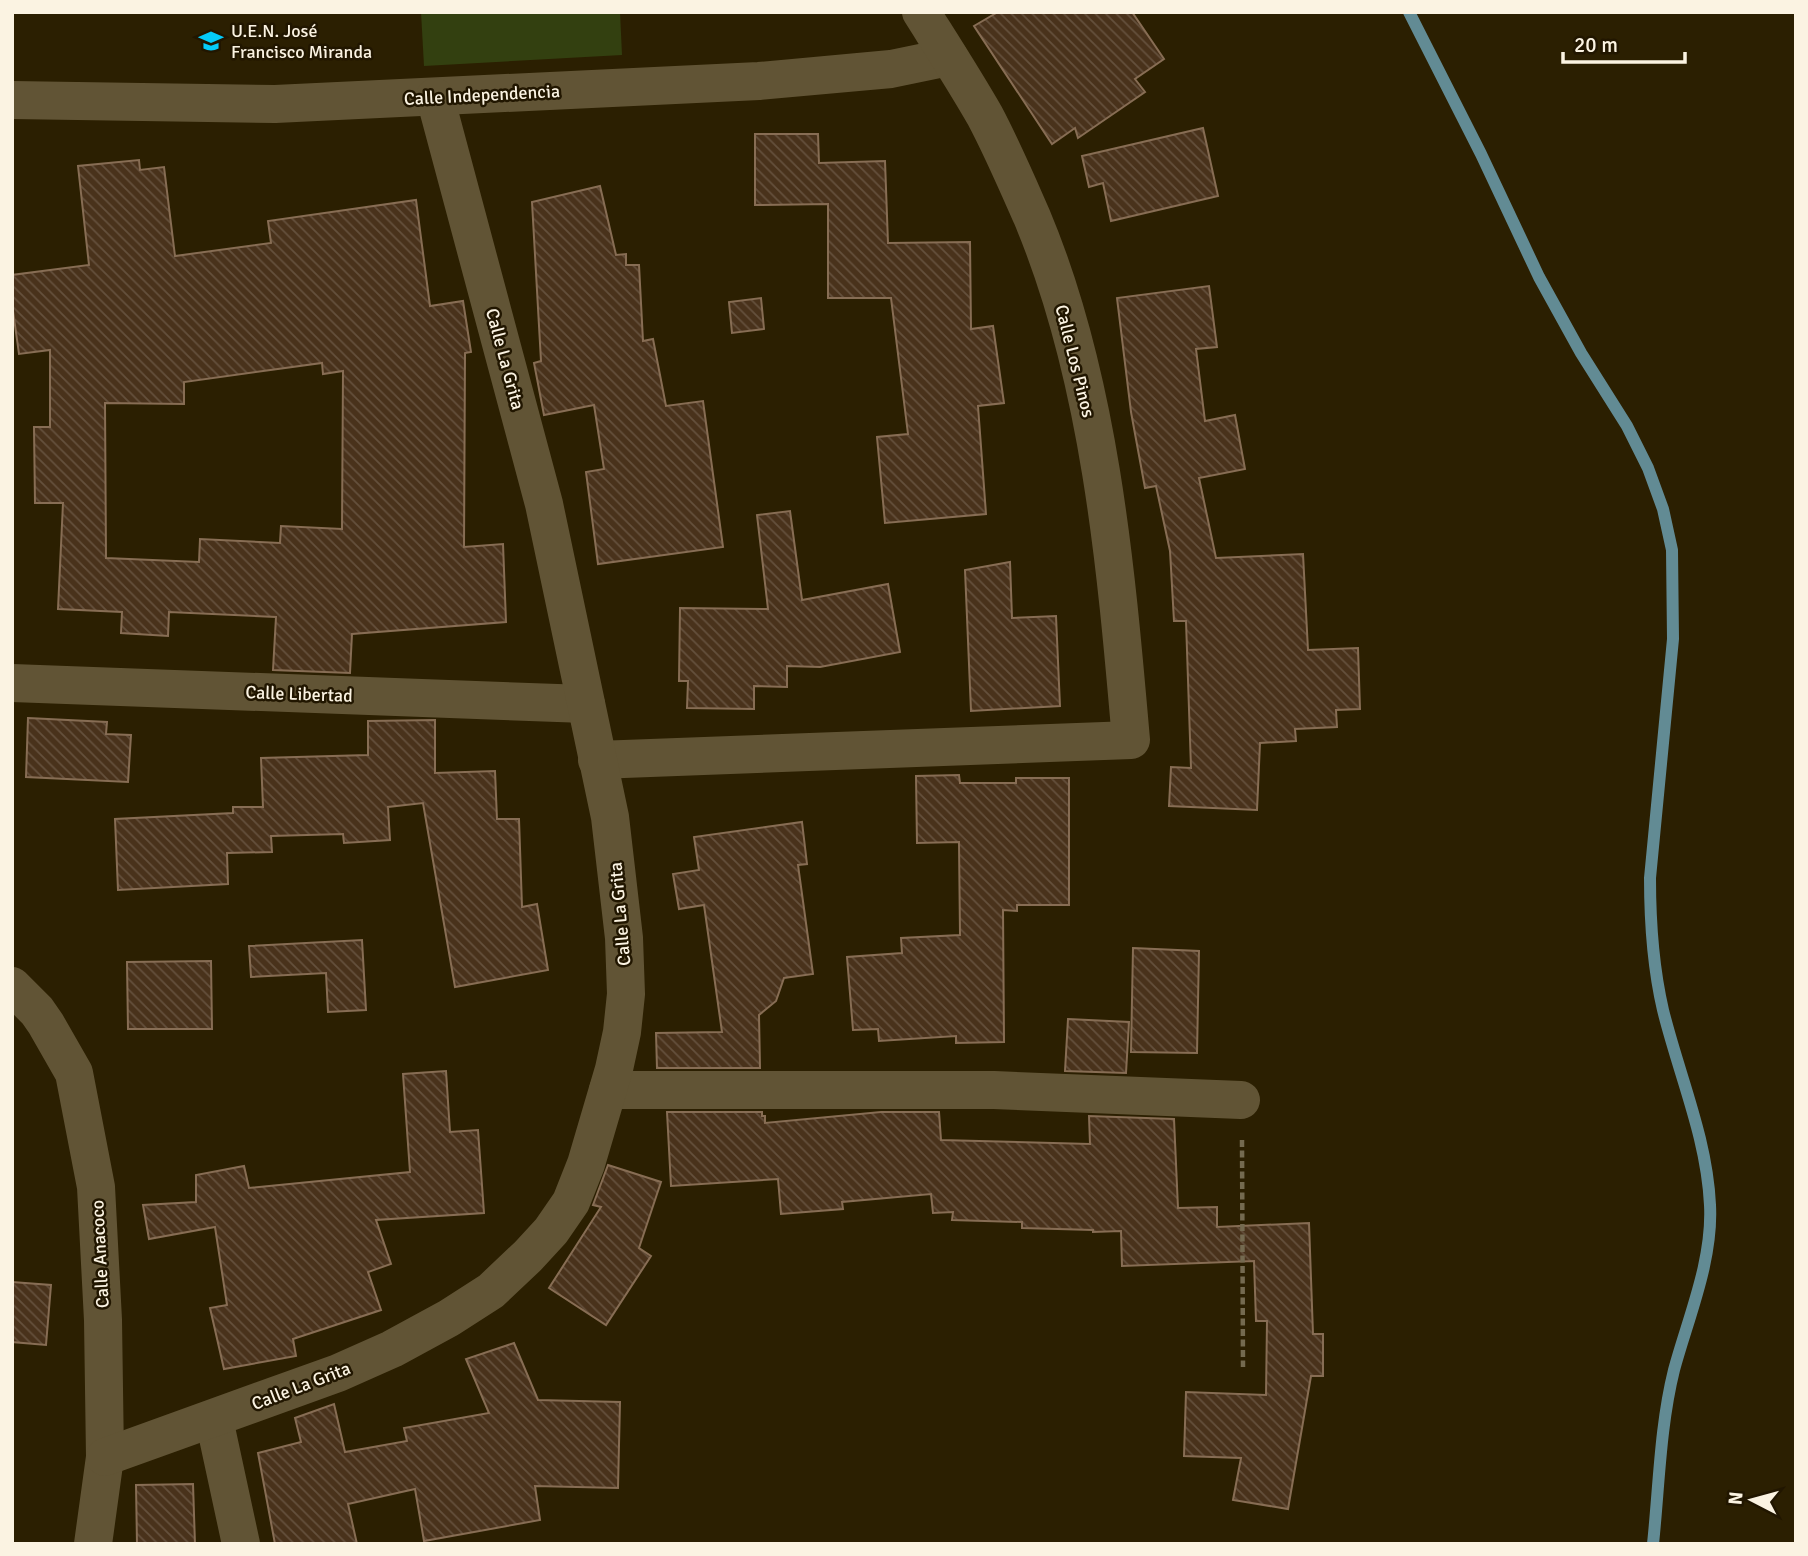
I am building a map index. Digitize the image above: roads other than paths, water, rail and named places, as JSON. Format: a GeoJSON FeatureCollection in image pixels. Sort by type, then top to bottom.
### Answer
{"type":"FeatureCollection","features":[{"type":"Feature","properties":{"kind":"street","name":"Calle Los Pinos"},"geometry":{"type":"LineString","coordinates":[[597,760],[1131,740],[1119,609],[1090,415],[1075,345],[1032,219],[985,117],[921,12]]}},
{"type":"Feature","properties":{"kind":"street","name":"Calle Independencia"},"geometry":{"type":"LineString","coordinates":[[12,100],[275,104],[435,97],[771,80],[891,69],[949,57]]}},
{"type":"Feature","properties":{"kind":"street","name":"Calle La Grita"},"geometry":{"type":"LineString","coordinates":[[105,1457],[338,1373],[393,1349],[491,1291],[551,1231],[571,1202],[586,1164],[608,1090],[626,994],[617,867],[544,504],[435,97]]}},
{"type":"Feature","properties":{"kind":"street","name":"Calle Libertad"},"geometry":{"type":"LineString","coordinates":[[12,683],[586,704]]}},
{"type":"Feature","properties":{"kind":"street","name":"Calle Anacoco"},"geometry":{"type":"LineString","coordinates":[[12,986],[37,1011],[55,1036],[75,1073],[96,1187],[103,1320],[105,1457],[93,1544]]}},
{"type":"Feature","properties":{"kind":"street"},"geometry":{"type":"LineString","coordinates":[[608,1090],[994,1090],[1241,1100]]}},
{"type":"Feature","properties":{"kind":"street"},"geometry":{"type":"LineString","coordinates":[[214,1419],[242,1544]]}},
{"type":"Feature","properties":{"kind":"waterway"},"geometry":{"type":"LineString","coordinates":[[1409,12],[1481,154],[1539,277],[1581,353],[1627,426],[1648,468],[1663,509],[1672,550],[1673,639],[1650,878],[1651,928],[1663,1010],[1704,1155],[1710,1226],[1704,1268],[1669,1391],[1653,1544]]}},
{"type":"Feature","properties":{"kind":"place","name":"U.E.N. José Francisco Miranda"},"geometry":{"type":"Point","coordinates":[211,41]}}]}
